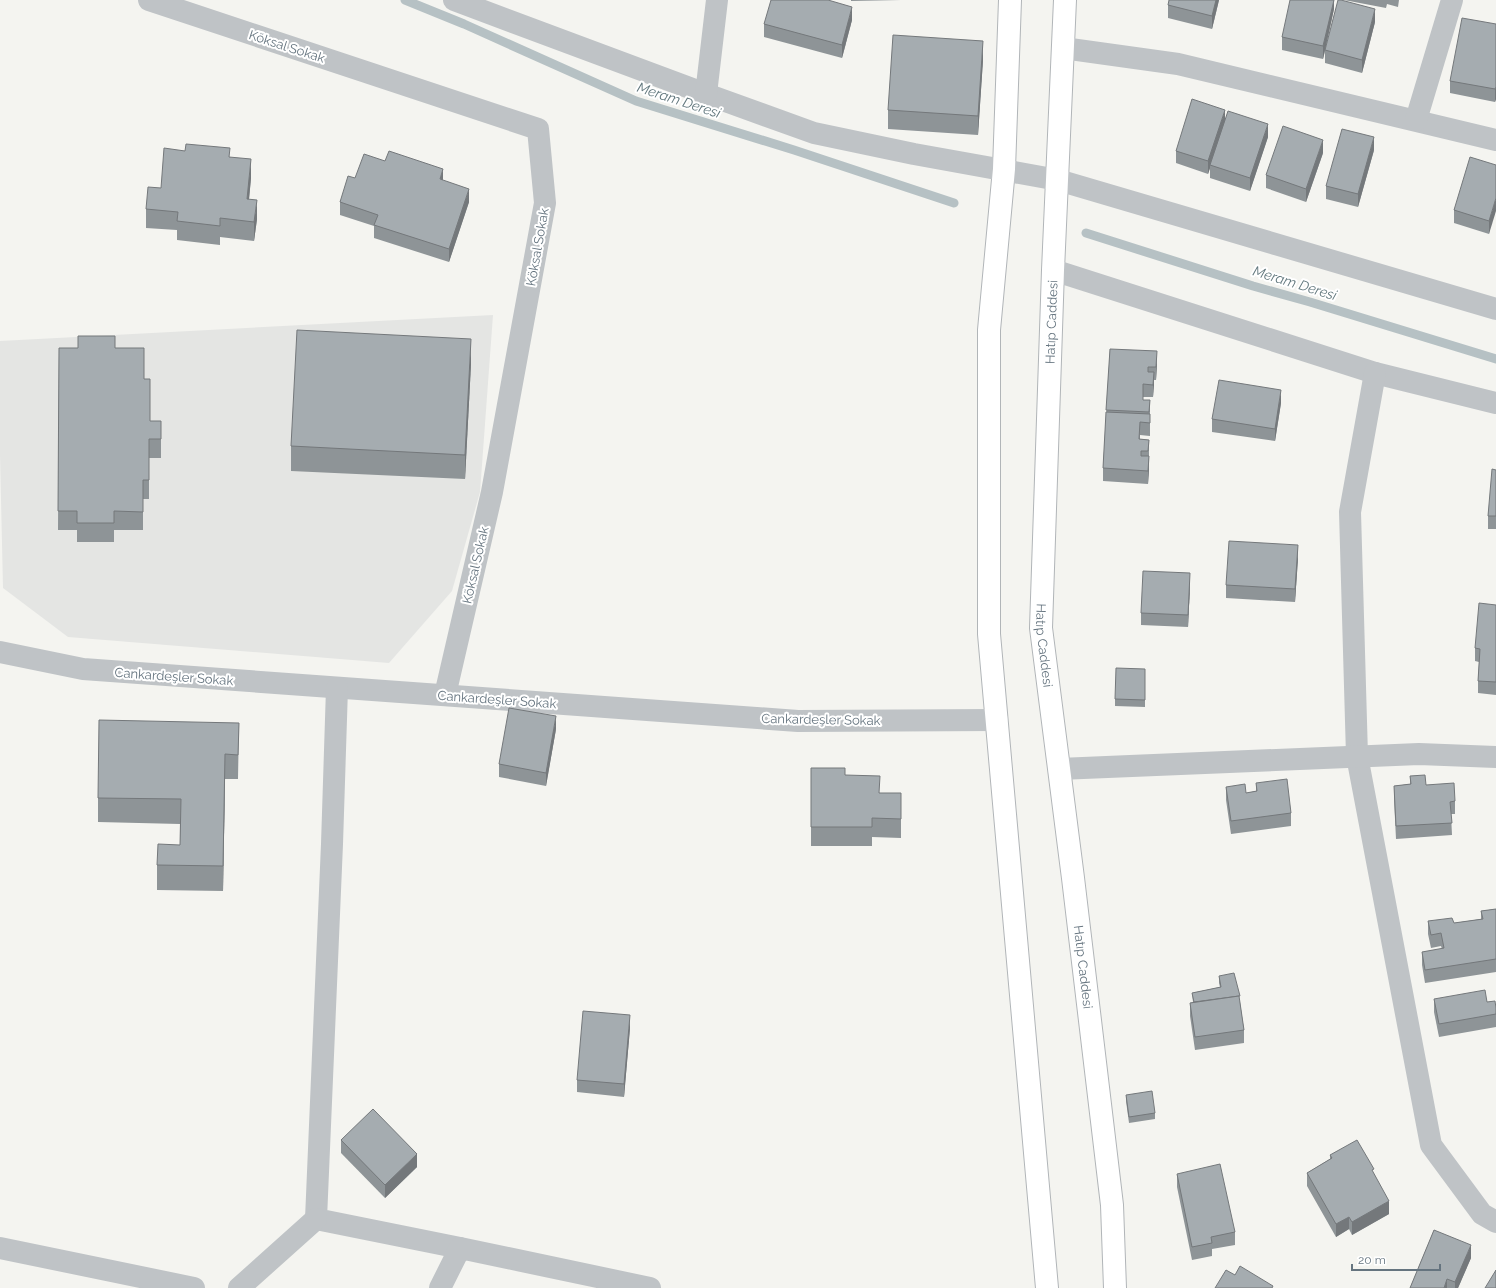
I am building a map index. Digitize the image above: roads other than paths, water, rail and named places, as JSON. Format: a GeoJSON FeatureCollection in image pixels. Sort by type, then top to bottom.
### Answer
{"type":"FeatureCollection","features":[{"type":"Feature","properties":{"kind":"main road"},"geometry":{"type":"LineString","coordinates":[[1010,0],[1004,169],[989,330],[989,634],[1047,1288]]}},
{"type":"Feature","properties":{"kind":"main road","name":"Hatıp Caddesi"},"geometry":{"type":"LineString","coordinates":[[1065,0],[1058,180],[1052,270],[1040,628],[1059,769],[1112,1205],[1115,1288]]}},
{"type":"Feature","properties":{"kind":"street","name":"Köksal Sokak"},"geometry":{"type":"LineString","coordinates":[[149,0],[538,129],[545,203],[492,492],[446,695]]}},
{"type":"Feature","properties":{"kind":"street"},"geometry":{"type":"LineString","coordinates":[[454,0],[814,133],[914,154],[1004,169],[1058,180],[1496,309]]}},
{"type":"Feature","properties":{"kind":"street"},"geometry":{"type":"LineString","coordinates":[[706,94],[717,0]]}},
{"type":"Feature","properties":{"kind":"street"},"geometry":{"type":"LineString","coordinates":[[1416,120],[1452,0]]}},
{"type":"Feature","properties":{"kind":"street"},"geometry":{"type":"LineString","coordinates":[[1063,48],[1178,64],[1496,140]]}},
{"type":"Feature","properties":{"kind":"street"},"geometry":{"type":"LineString","coordinates":[[1052,270],[1375,373],[1496,402]]}},
{"type":"Feature","properties":{"kind":"street"},"geometry":{"type":"LineString","coordinates":[[1375,373],[1350,512],[1357,756],[1431,1145],[1482,1214],[1496,1222]]}},
{"type":"Feature","properties":{"kind":"street","name":"Cankardeşler Sokak"},"geometry":{"type":"LineString","coordinates":[[0,652],[82,669],[798,721],[997,720]]}},
{"type":"Feature","properties":{"kind":"street"},"geometry":{"type":"LineString","coordinates":[[239,1288],[316,1219],[332,852],[337,688]]}},
{"type":"Feature","properties":{"kind":"street"},"geometry":{"type":"LineString","coordinates":[[1059,769],[1419,754],[1496,758]]}},
{"type":"Feature","properties":{"kind":"street"},"geometry":{"type":"LineString","coordinates":[[316,1219],[650,1288]]}},
{"type":"Feature","properties":{"kind":"street"},"geometry":{"type":"LineString","coordinates":[[0,1248],[194,1288]]}},
{"type":"Feature","properties":{"kind":"street"},"geometry":{"type":"LineString","coordinates":[[440,1288],[460,1248]]}},
{"type":"Feature","properties":{"kind":"waterway","name":"Meram Deresi"},"geometry":{"type":"LineString","coordinates":[[405,0],[464,24],[636,101],[794,150],[954,203]]}},
{"type":"Feature","properties":{"kind":"waterway","name":"Meram Deresi"},"geometry":{"type":"LineString","coordinates":[[1086,233],[1253,286],[1496,359]]}}]}
